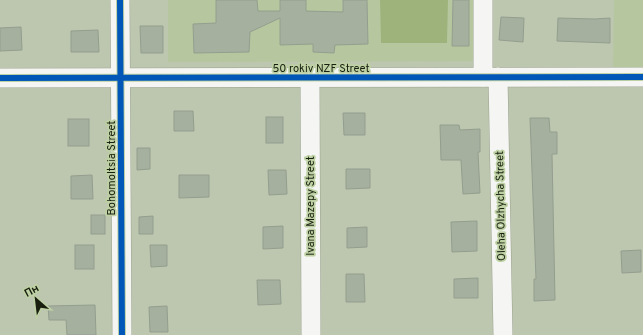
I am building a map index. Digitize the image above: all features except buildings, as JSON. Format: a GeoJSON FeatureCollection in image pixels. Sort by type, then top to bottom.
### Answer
{"type":"FeatureCollection","features":[{"type":"Feature","properties":{"kind":"street","name":"Bohomoltsia Street"},"geometry":{"type":"LineString","coordinates":[[120,0],[122,335]]}},
{"type":"Feature","properties":{"kind":"street","name":"Oleha Olzhycha Street"},"geometry":{"type":"LineString","coordinates":[[483,0],[490,77],[503,335]]}},
{"type":"Feature","properties":{"kind":"street","name":"50 rokiv NZF Street"},"geometry":{"type":"LineString","coordinates":[[0,78],[643,77]]}},
{"type":"Feature","properties":{"kind":"street","name":"Ivana Mazepy Street"},"geometry":{"type":"LineString","coordinates":[[310,78],[311,335]]}},
{"type":"Feature","properties":{"kind":"shaded area"},"geometry":{"type":"Polygon","coordinates":[[[168,0],[476,0],[477,61],[168,62],[168,0]]]}},
{"type":"Feature","properties":{"kind":"shaded area"},"geometry":{"type":"Polygon","coordinates":[[[380,0],[448,0],[447,43],[381,43],[380,0]]]}},
{"type":"Feature","properties":{"kind":"shaded area"},"geometry":{"type":"Polygon","coordinates":[[[614,0],[643,0],[643,73],[613,73],[614,0]]]}},
{"type":"Feature","properties":{"kind":"cycle path"},"geometry":{"type":"LineString","coordinates":[[120,0],[122,335]]}},
{"type":"Feature","properties":{"kind":"cycle path"},"geometry":{"type":"LineString","coordinates":[[0,78],[643,77]]}}]}
